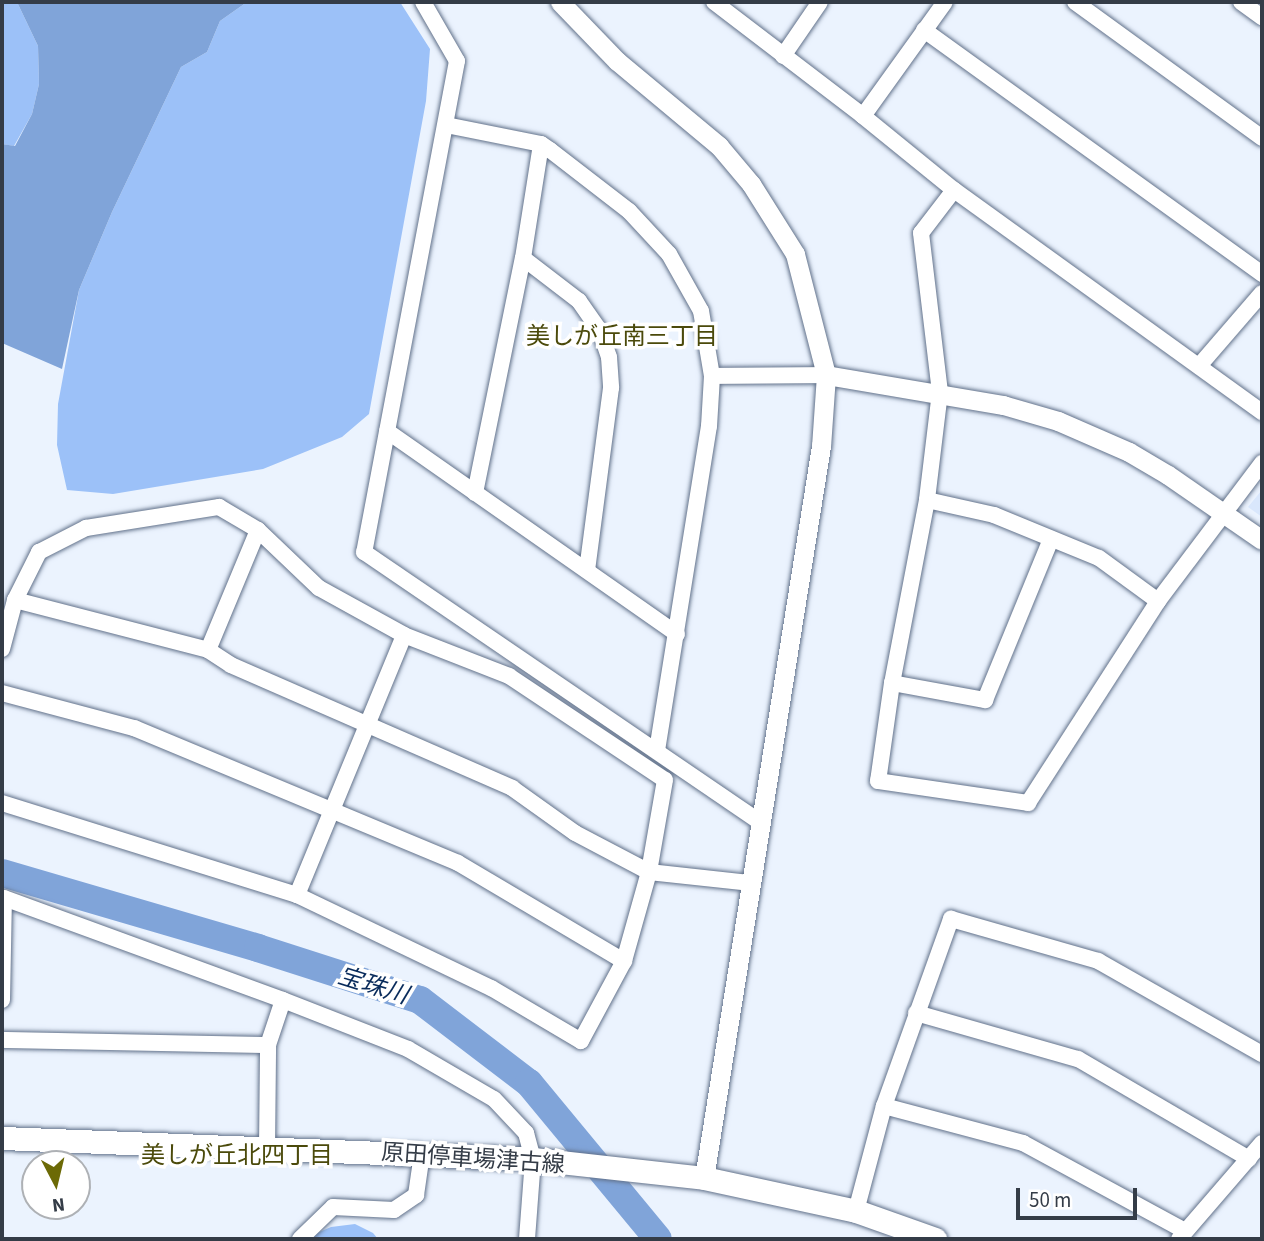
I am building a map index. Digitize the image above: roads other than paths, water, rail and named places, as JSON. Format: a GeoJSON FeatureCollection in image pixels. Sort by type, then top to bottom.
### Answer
{"type":"FeatureCollection","features":[{"type":"Feature","properties":{"kind":"main road","name":"原田停車場津古線"},"geometry":{"type":"LineString","coordinates":[[2,1138],[422,1154],[541,1161],[704,1178],[856,1211],[935,1239]]}},
{"type":"Feature","properties":{"kind":"street"},"geometry":{"type":"LineString","coordinates":[[423,2],[457,61],[364,552],[760,822]]}},
{"type":"Feature","properties":{"kind":"street"},"geometry":{"type":"LineString","coordinates":[[560,2],[617,61],[719,146],[751,184],[795,254],[826,374],[821,446],[704,1178]]}},
{"type":"Feature","properties":{"kind":"street"},"geometry":{"type":"LineString","coordinates":[[714,2],[863,116],[954,190],[1262,412]]}},
{"type":"Feature","properties":{"kind":"street"},"geometry":{"type":"LineString","coordinates":[[783,56],[820,2]]}},
{"type":"Feature","properties":{"kind":"street"},"geometry":{"type":"LineString","coordinates":[[863,116],[945,2]]}},
{"type":"Feature","properties":{"kind":"street"},"geometry":{"type":"LineString","coordinates":[[1075,2],[1262,138]]}},
{"type":"Feature","properties":{"kind":"street"},"geometry":{"type":"LineString","coordinates":[[1241,2],[1262,17]]}},
{"type":"Feature","properties":{"kind":"street"},"geometry":{"type":"LineString","coordinates":[[925,30],[1262,274]]}},
{"type":"Feature","properties":{"kind":"street"},"geometry":{"type":"LineString","coordinates":[[446,125],[541,144],[629,211],[669,254],[701,311],[712,376],[709,426],[657,751]]}},
{"type":"Feature","properties":{"kind":"street"},"geometry":{"type":"LineString","coordinates":[[474,493],[523,258],[541,144]]}},
{"type":"Feature","properties":{"kind":"street"},"geometry":{"type":"LineString","coordinates":[[954,190],[921,233],[940,392],[927,500],[892,683],[878,781],[1028,803],[1158,601],[1262,463]]}},
{"type":"Feature","properties":{"kind":"street"},"geometry":{"type":"LineString","coordinates":[[523,258],[579,300],[600,331],[609,357],[611,388],[587,570]]}},
{"type":"Feature","properties":{"kind":"street"},"geometry":{"type":"LineString","coordinates":[[1199,366],[1262,293]]}},
{"type":"Feature","properties":{"kind":"street"},"geometry":{"type":"LineString","coordinates":[[712,376],[826,374],[940,392],[1003,405],[1058,421],[1129,452],[1262,540]]}},
{"type":"Feature","properties":{"kind":"street"},"geometry":{"type":"LineString","coordinates":[[387,430],[677,634]]}},
{"type":"Feature","properties":{"kind":"street"},"geometry":{"type":"LineString","coordinates":[[927,500],[994,515],[1099,558],[1158,601]]}},
{"type":"Feature","properties":{"kind":"street"},"geometry":{"type":"LineString","coordinates":[[2,649],[15,600],[39,552],[86,528],[219,508],[258,530],[319,589],[404,635],[509,676],[665,780],[649,872],[624,961],[581,1041],[491,988],[297,895],[2,803]]}},
{"type":"Feature","properties":{"kind":"street"},"geometry":{"type":"LineString","coordinates":[[208,650],[258,530]]}},
{"type":"Feature","properties":{"kind":"street"},"geometry":{"type":"LineString","coordinates":[[892,683],[985,700],[1051,539]]}},
{"type":"Feature","properties":{"kind":"street"},"geometry":{"type":"LineString","coordinates":[[15,600],[208,650],[231,665],[512,788],[575,834],[649,872],[751,883]]}},
{"type":"Feature","properties":{"kind":"street"},"geometry":{"type":"LineString","coordinates":[[297,895],[404,635]]}},
{"type":"Feature","properties":{"kind":"street"},"geometry":{"type":"LineString","coordinates":[[2,693],[134,728],[458,863],[624,961]]}},
{"type":"Feature","properties":{"kind":"street"},"geometry":{"type":"LineString","coordinates":[[2,1000],[4,898],[283,1000],[408,1049],[494,1100],[526,1133],[541,1161],[527,1239]]}},
{"type":"Feature","properties":{"kind":"street"},"geometry":{"type":"LineString","coordinates":[[856,1211],[884,1106],[951,919],[1098,961],[1262,1054]]}},
{"type":"Feature","properties":{"kind":"street"},"geometry":{"type":"LineString","coordinates":[[267,1149],[268,1045],[283,1000]]}},
{"type":"Feature","properties":{"kind":"street"},"geometry":{"type":"LineString","coordinates":[[916,1013],[1078,1059],[1249,1159]]}},
{"type":"Feature","properties":{"kind":"street"},"geometry":{"type":"LineString","coordinates":[[2,1040],[268,1045]]}},
{"type":"Feature","properties":{"kind":"street"},"geometry":{"type":"LineString","coordinates":[[884,1106],[1023,1143],[1182,1235],[1262,1143]]}},
{"type":"Feature","properties":{"kind":"street"},"geometry":{"type":"LineString","coordinates":[[300,1239],[333,1207],[394,1210],[416,1195],[422,1154]]}},
{"type":"Feature","properties":{"kind":"waterway","name":"宝珠川"},"geometry":{"type":"LineString","coordinates":[[2,873],[258,948],[420,1000],[529,1083],[658,1239]]}},
{"type":"Feature","properties":{"kind":"district","name":"美しが丘南三丁目"},"geometry":{"type":"Point","coordinates":[622,337]}},
{"type":"Feature","properties":{"kind":"district","name":"美しが丘北四丁目"},"geometry":{"type":"Point","coordinates":[237,1156]}}]}
